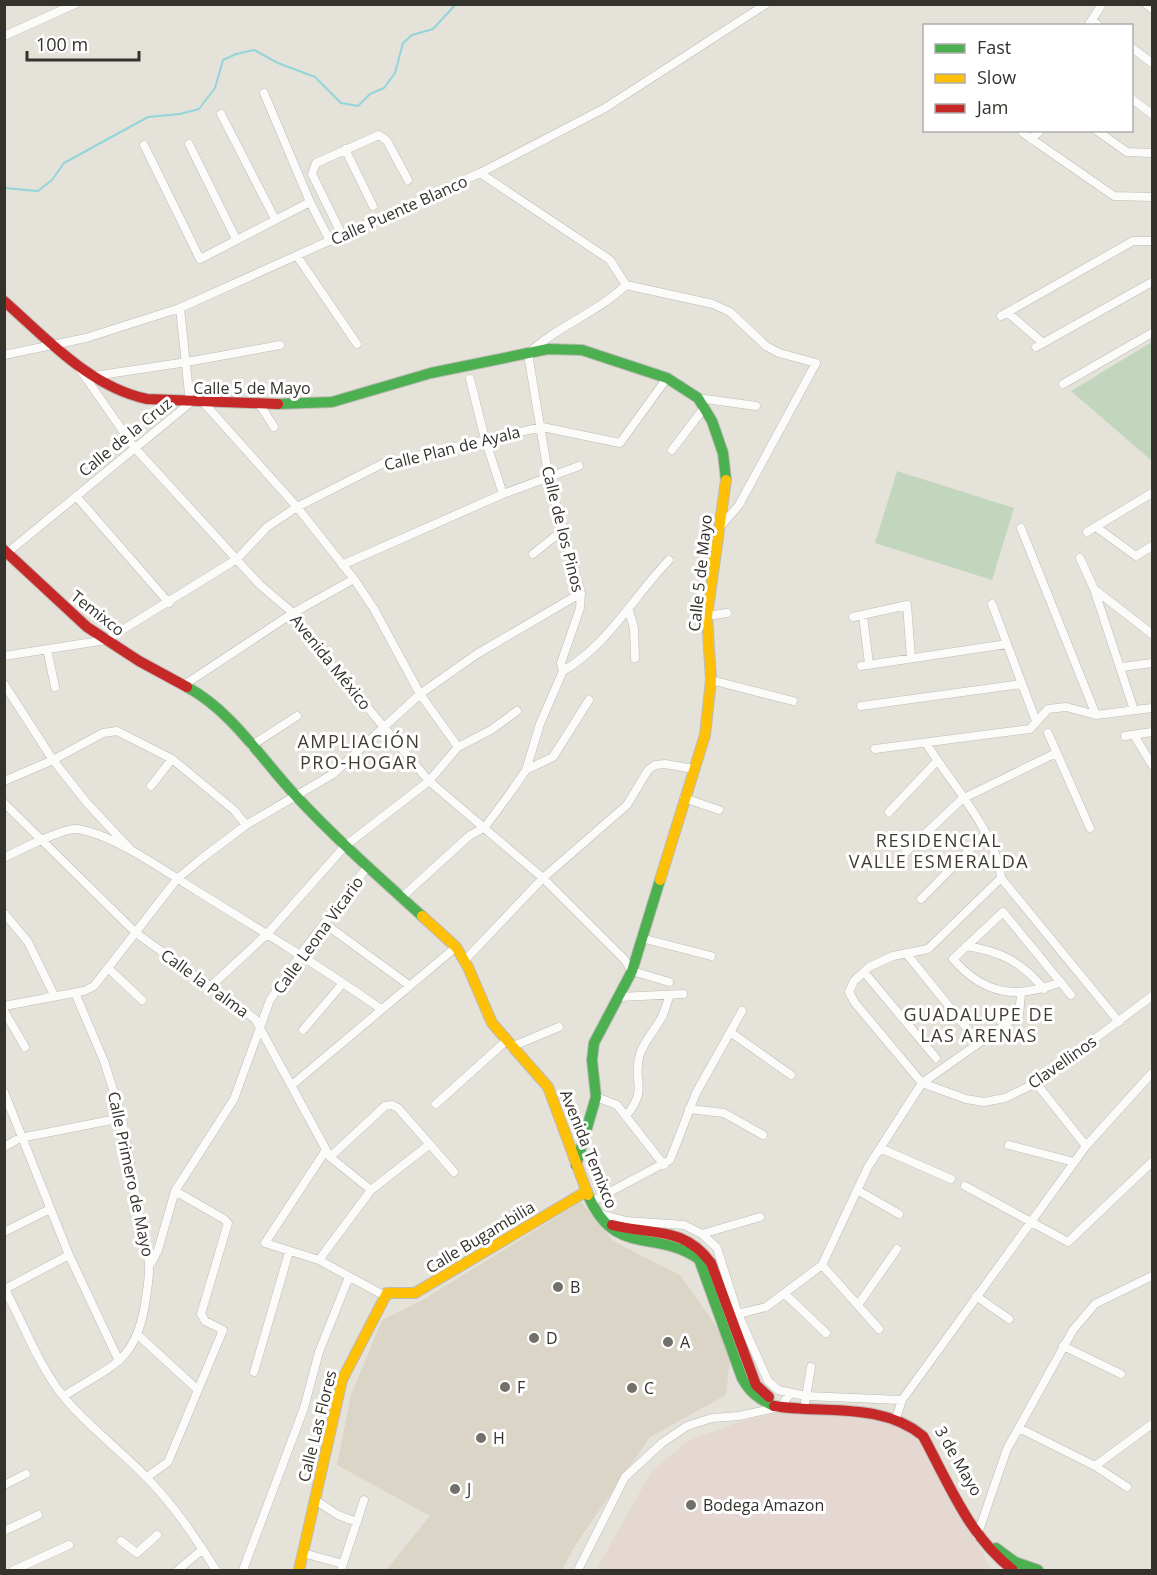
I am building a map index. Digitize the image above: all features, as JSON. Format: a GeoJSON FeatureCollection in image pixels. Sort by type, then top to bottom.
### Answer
{"type":"FeatureCollection","features":[{"type":"Feature","properties":{"kind":"street"},"geometry":{"type":"LineString","coordinates":[[4,36],[75,4]]}},
{"type":"Feature","properties":{"kind":"street","name":"Calle Puente Blanco"},"geometry":{"type":"LineString","coordinates":[[4,354],[86,338],[180,308],[480,173],[605,108],[766,4]]}},
{"type":"Feature","properties":{"kind":"street"},"geometry":{"type":"LineString","coordinates":[[1090,23],[1102,4]]}},
{"type":"Feature","properties":{"kind":"street"},"geometry":{"type":"LineString","coordinates":[[1146,4],[1152,9]]}},
{"type":"Feature","properties":{"kind":"street"},"geometry":{"type":"LineString","coordinates":[[1133,49],[1152,63]]}},
{"type":"Feature","properties":{"kind":"street"},"geometry":{"type":"LineString","coordinates":[[264,93],[310,202],[330,241]]}},
{"type":"Feature","properties":{"kind":"street"},"geometry":{"type":"LineString","coordinates":[[1133,100],[1152,114]]}},
{"type":"Feature","properties":{"kind":"street"},"geometry":{"type":"LineString","coordinates":[[221,114],[275,219]]}},
{"type":"Feature","properties":{"kind":"street"},"geometry":{"type":"LineString","coordinates":[[1031,139],[1039,132]]}},
{"type":"Feature","properties":{"kind":"street"},"geometry":{"type":"LineString","coordinates":[[1099,132],[1127,152],[1152,153]]}},
{"type":"Feature","properties":{"kind":"street"},"geometry":{"type":"LineString","coordinates":[[1023,133],[1114,196],[1152,197]]}},
{"type":"Feature","properties":{"kind":"street"},"geometry":{"type":"LineString","coordinates":[[342,235],[311,170],[315,163],[373,135],[384,137],[408,180]]}},
{"type":"Feature","properties":{"kind":"street"},"geometry":{"type":"LineString","coordinates":[[189,144],[236,239]]}},
{"type":"Feature","properties":{"kind":"street"},"geometry":{"type":"LineString","coordinates":[[144,145],[200,259],[310,202]]}},
{"type":"Feature","properties":{"kind":"street"},"geometry":{"type":"LineString","coordinates":[[345,149],[373,206]]}},
{"type":"Feature","properties":{"kind":"street"},"geometry":{"type":"LineString","coordinates":[[480,173],[610,260],[626,285],[713,304],[730,312],[766,346],[779,353],[816,363],[739,505],[719,528]]}},
{"type":"Feature","properties":{"kind":"street"},"geometry":{"type":"LineString","coordinates":[[1152,241],[1133,241],[1004,315],[1040,345],[1152,282]]}},
{"type":"Feature","properties":{"kind":"street"},"geometry":{"type":"LineString","coordinates":[[297,256],[357,344]]}},
{"type":"Feature","properties":{"kind":"street","name":"Calle 5 de Mayo"},"geometry":{"type":"LineString","coordinates":[[528,354],[541,341],[600,308],[626,285]]}},
{"type":"Feature","properties":{"kind":"street","name":"Calle 5 de Mayo"},"geometry":{"type":"LineString","coordinates":[[4,301],[56,343],[74,362],[128,395],[190,403],[260,405],[332,402],[431,373],[548,349],[582,351],[667,378],[701,403],[712,421],[723,453],[726,478],[707,616],[711,680],[705,735],[632,971],[594,1043],[592,1060],[596,1097],[576,1165]]}},
{"type":"Feature","properties":{"kind":"street","name":"Calle de la Cruz"},"geometry":{"type":"LineString","coordinates":[[5,552],[190,403],[188,362],[180,308]]}},
{"type":"Feature","properties":{"kind":"street"},"geometry":{"type":"LineString","coordinates":[[1063,384],[1152,333]]}},
{"type":"Feature","properties":{"kind":"street"},"geometry":{"type":"LineString","coordinates":[[94,376],[280,345]]}},
{"type":"Feature","properties":{"kind":"street","name":"Calle de los Pinos"},"geometry":{"type":"LineString","coordinates":[[401,898],[469,836],[485,827],[526,770],[540,724],[564,671],[561,663],[580,608],[581,593],[549,479],[528,354]]}},
{"type":"Feature","properties":{"kind":"street","name":"Avenida México"},"geometry":{"type":"LineString","coordinates":[[74,362],[134,447],[260,585],[293,613],[429,781],[543,878],[624,959],[632,971]]}},
{"type":"Feature","properties":{"kind":"street","name":"Calle Plan de Ayala"},"geometry":{"type":"LineString","coordinates":[[4,656],[106,640],[237,559],[267,527],[297,507],[382,464],[542,427],[620,443],[667,378]]}},
{"type":"Feature","properties":{"kind":"street"},"geometry":{"type":"LineString","coordinates":[[470,379],[485,439],[503,494]]}},
{"type":"Feature","properties":{"kind":"street"},"geometry":{"type":"LineString","coordinates":[[204,403],[297,507],[354,579],[374,609],[420,694],[458,747]]}},
{"type":"Feature","properties":{"kind":"street"},"geometry":{"type":"LineString","coordinates":[[672,450],[701,403],[756,406]]}},
{"type":"Feature","properties":{"kind":"street"},"geometry":{"type":"LineString","coordinates":[[260,405],[274,427]]}},
{"type":"Feature","properties":{"kind":"street"},"geometry":{"type":"LineString","coordinates":[[342,565],[503,494],[549,479],[579,466]]}},
{"type":"Feature","properties":{"kind":"street"},"geometry":{"type":"LineString","coordinates":[[1087,532],[1152,493]]}},
{"type":"Feature","properties":{"kind":"street"},"geometry":{"type":"LineString","coordinates":[[76,496],[169,603]]}},
{"type":"Feature","properties":{"kind":"street"},"geometry":{"type":"LineString","coordinates":[[1096,527],[1136,556],[1152,546]]}},
{"type":"Feature","properties":{"kind":"street"},"geometry":{"type":"LineString","coordinates":[[1021,528],[1096,715]]}},
{"type":"Feature","properties":{"kind":"street"},"geometry":{"type":"LineString","coordinates":[[533,554],[563,530]]}},
{"type":"Feature","properties":{"kind":"street","name":"Temixco"},"geometry":{"type":"LineString","coordinates":[[5,552],[87,627],[184,685]]}},
{"type":"Feature","properties":{"kind":"street"},"geometry":{"type":"LineString","coordinates":[[1080,558],[1094,589],[1122,667],[1134,710]]}},
{"type":"Feature","properties":{"kind":"street"},"geometry":{"type":"LineString","coordinates":[[564,671],[575,664],[629,611],[647,583],[669,560]]}},
{"type":"Feature","properties":{"kind":"street"},"geometry":{"type":"LineString","coordinates":[[184,685],[293,613],[354,579]]}},
{"type":"Feature","properties":{"kind":"street"},"geometry":{"type":"LineString","coordinates":[[1094,589],[1152,634]]}},
{"type":"Feature","properties":{"kind":"street"},"geometry":{"type":"LineString","coordinates":[[4,1006],[54,995],[75,993],[94,986],[177,879],[246,825],[333,774],[420,694],[477,654],[581,593]]}},
{"type":"Feature","properties":{"kind":"street"},"geometry":{"type":"LineString","coordinates":[[853,617],[902,604],[907,605],[911,658]]}},
{"type":"Feature","properties":{"kind":"street"},"geometry":{"type":"LineString","coordinates":[[992,604],[1036,721]]}},
{"type":"Feature","properties":{"kind":"street"},"geometry":{"type":"LineString","coordinates":[[629,611],[634,628],[635,658]]}},
{"type":"Feature","properties":{"kind":"street"},"geometry":{"type":"LineString","coordinates":[[707,616],[728,613]]}},
{"type":"Feature","properties":{"kind":"street"},"geometry":{"type":"LineString","coordinates":[[863,616],[865,665],[1006,644]]}},
{"type":"Feature","properties":{"kind":"street"},"geometry":{"type":"LineString","coordinates":[[47,649],[55,687]]}},
{"type":"Feature","properties":{"kind":"street"},"geometry":{"type":"LineString","coordinates":[[1122,667],[1152,663]]}},
{"type":"Feature","properties":{"kind":"street"},"geometry":{"type":"LineString","coordinates":[[711,680],[793,701]]}},
{"type":"Feature","properties":{"kind":"street"},"geometry":{"type":"LineString","coordinates":[[4,684],[53,760],[87,803],[132,851]]}},
{"type":"Feature","properties":{"kind":"street"},"geometry":{"type":"LineString","coordinates":[[861,706],[1022,684]]}},
{"type":"Feature","properties":{"kind":"street","name":"Avenida Temixco"},"geometry":{"type":"LineString","coordinates":[[184,685],[214,706],[345,846],[456,947],[466,959],[485,1008],[508,1044],[547,1084],[576,1165],[591,1202],[600,1217],[623,1228],[674,1234],[695,1242],[705,1252],[756,1384],[762,1392]]}},
{"type":"Feature","properties":{"kind":"street"},"geometry":{"type":"LineString","coordinates":[[526,770],[553,756],[589,700]]}},
{"type":"Feature","properties":{"kind":"street"},"geometry":{"type":"LineString","coordinates":[[875,749],[1030,729],[1048,709],[1066,707],[1096,715],[1152,708]]}},
{"type":"Feature","properties":{"kind":"street"},"geometry":{"type":"LineString","coordinates":[[211,986],[267,934],[345,846],[429,781],[458,747],[491,730],[518,711]]}},
{"type":"Feature","properties":{"kind":"street"},"geometry":{"type":"LineString","coordinates":[[251,746],[297,716]]}},
{"type":"Feature","properties":{"kind":"street"},"geometry":{"type":"LineString","coordinates":[[4,781],[53,760],[110,730],[172,759],[234,810],[246,825]]}},
{"type":"Feature","properties":{"kind":"street"},"geometry":{"type":"LineString","coordinates":[[1125,736],[1152,732]]}},
{"type":"Feature","properties":{"kind":"street"},"geometry":{"type":"LineString","coordinates":[[1048,734],[1090,828]]}},
{"type":"Feature","properties":{"kind":"street"},"geometry":{"type":"LineString","coordinates":[[1134,735],[1152,765]]}},
{"type":"Feature","properties":{"kind":"street"},"geometry":{"type":"LineString","coordinates":[[926,743],[986,833],[1000,867],[1001,878],[1119,1022]]}},
{"type":"Feature","properties":{"kind":"street"},"geometry":{"type":"LineString","coordinates":[[906,852],[962,799],[1056,753]]}},
{"type":"Feature","properties":{"kind":"street"},"geometry":{"type":"LineString","coordinates":[[151,786],[172,759]]}},
{"type":"Feature","properties":{"kind":"street"},"geometry":{"type":"LineString","coordinates":[[889,812],[937,761]]}},
{"type":"Feature","properties":{"kind":"street"},"geometry":{"type":"LineString","coordinates":[[466,959],[543,878],[627,805],[648,770],[655,765],[694,769]]}},
{"type":"Feature","properties":{"kind":"street"},"geometry":{"type":"LineString","coordinates":[[684,798],[719,810]]}},
{"type":"Feature","properties":{"kind":"street","name":"Calle la Palma"},"geometry":{"type":"LineString","coordinates":[[4,803],[136,933],[211,986],[261,1026],[328,1153],[370,1190]]}},
{"type":"Feature","properties":{"kind":"street"},"geometry":{"type":"LineString","coordinates":[[4,858],[73,829],[85,831],[132,851],[301,954],[381,1009]]}},
{"type":"Feature","properties":{"kind":"street"},"geometry":{"type":"LineString","coordinates":[[921,899],[986,833]]}},
{"type":"Feature","properties":{"kind":"street","name":"Calle Leona Vicario"},"geometry":{"type":"LineString","coordinates":[[151,1263],[158,1250],[175,1191],[234,1099],[270,1000],[301,954],[367,867]]}},
{"type":"Feature","properties":{"kind":"street"},"geometry":{"type":"LineString","coordinates":[[922,1083],[855,1003],[849,992],[854,981],[864,972],[893,956],[928,949],[1001,878]]}},
{"type":"Feature","properties":{"kind":"street"},"geometry":{"type":"LineString","coordinates":[[1061,982],[1044,989],[1021,994],[996,990],[975,979],[954,958],[1003,912],[1061,982],[1071,995]]}},
{"type":"Feature","properties":{"kind":"street"},"geometry":{"type":"LineString","coordinates":[[4,913],[28,942],[54,995]]}},
{"type":"Feature","properties":{"kind":"street"},"geometry":{"type":"LineString","coordinates":[[324,923],[410,986]]}},
{"type":"Feature","properties":{"kind":"street"},"geometry":{"type":"LineString","coordinates":[[641,938],[711,956]]}},
{"type":"Feature","properties":{"kind":"street"},"geometry":{"type":"LineString","coordinates":[[966,946],[990,949],[1015,960],[1029,970],[1044,989]]}},
{"type":"Feature","properties":{"kind":"street"},"geometry":{"type":"LineString","coordinates":[[292,1084],[456,947]]}},
{"type":"Feature","properties":{"kind":"street"},"geometry":{"type":"LineString","coordinates":[[906,953],[969,1031]]}},
{"type":"Feature","properties":{"kind":"street"},"geometry":{"type":"LineString","coordinates":[[108,968],[142,1000]]}},
{"type":"Feature","properties":{"kind":"street"},"geometry":{"type":"LineString","coordinates":[[632,971],[669,982]]}},
{"type":"Feature","properties":{"kind":"street"},"geometry":{"type":"LineString","coordinates":[[864,972],[936,1058]]}},
{"type":"Feature","properties":{"kind":"street"},"geometry":{"type":"LineString","coordinates":[[303,1030],[343,983]]}},
{"type":"Feature","properties":{"kind":"street","name":"Calle Primero de Mayo"},"geometry":{"type":"LineString","coordinates":[[63,1396],[119,1361],[134,1345],[138,1335],[151,1263],[144,1243],[122,1118],[104,1061],[75,993]]}},
{"type":"Feature","properties":{"kind":"street"},"geometry":{"type":"LineString","coordinates":[[626,1116],[637,1103],[640,1093],[638,1062],[640,1051],[662,1017],[670,994]]}},
{"type":"Feature","properties":{"kind":"street"},"geometry":{"type":"LineString","coordinates":[[619,997],[682,994]]}},
{"type":"Feature","properties":{"kind":"street"},"geometry":{"type":"LineString","coordinates":[[738,1314],[766,1307],[822,1265],[879,1148],[922,1083],[1019,1016],[1021,994]]}},
{"type":"Feature","properties":{"kind":"street","name":"Clavellinos"},"geometry":{"type":"LineString","coordinates":[[922,1083],[966,1099],[984,1102],[1005,1098],[1036,1083],[1152,996]]}},
{"type":"Feature","properties":{"kind":"street"},"geometry":{"type":"LineString","coordinates":[[4,1011],[25,1047]]}},
{"type":"Feature","properties":{"kind":"street"},"geometry":{"type":"LineString","coordinates":[[591,1202],[670,1160],[689,1109],[742,1011]]}},
{"type":"Feature","properties":{"kind":"street"},"geometry":{"type":"LineString","coordinates":[[436,1104],[508,1044],[559,1027]]}},
{"type":"Feature","properties":{"kind":"street"},"geometry":{"type":"LineString","coordinates":[[730,1032],[790,1075]]}},
{"type":"Feature","properties":{"kind":"street"},"geometry":{"type":"LineString","coordinates":[[600,1217],[619,1235],[673,1244],[686,1248],[699,1259],[748,1389],[759,1399],[897,1415],[902,1400],[1074,1162],[1151,1074]]}},
{"type":"Feature","properties":{"kind":"street"},"geometry":{"type":"LineString","coordinates":[[1036,1083],[1086,1146]]}},
{"type":"Feature","properties":{"kind":"street"},"geometry":{"type":"LineString","coordinates":[[4,1092],[20,1138],[69,1255],[119,1361]]}},
{"type":"Feature","properties":{"kind":"street"},"geometry":{"type":"LineString","coordinates":[[596,1097],[617,1105],[664,1165]]}},
{"type":"Feature","properties":{"kind":"street"},"geometry":{"type":"LineString","coordinates":[[386,1296],[319,1260],[264,1243],[328,1153],[385,1106],[392,1105],[398,1108],[454,1172]]}},
{"type":"Feature","properties":{"kind":"street"},"geometry":{"type":"LineString","coordinates":[[689,1109],[724,1113],[763,1135]]}},
{"type":"Feature","properties":{"kind":"street"},"geometry":{"type":"LineString","coordinates":[[4,1147],[20,1138],[122,1118]]}},
{"type":"Feature","properties":{"kind":"street"},"geometry":{"type":"LineString","coordinates":[[319,1260],[370,1190],[430,1144]]}},
{"type":"Feature","properties":{"kind":"street"},"geometry":{"type":"LineString","coordinates":[[1009,1145],[1074,1162]]}},
{"type":"Feature","properties":{"kind":"street"},"geometry":{"type":"LineString","coordinates":[[879,1148],[951,1179]]}},
{"type":"Feature","properties":{"kind":"street"},"geometry":{"type":"LineString","coordinates":[[965,1186],[1068,1242],[1073,1240],[1152,1162]]}},
{"type":"Feature","properties":{"kind":"street"},"geometry":{"type":"LineString","coordinates":[[857,1190],[899,1214]]}},
{"type":"Feature","properties":{"kind":"street"},"geometry":{"type":"LineString","coordinates":[[147,1478],[168,1462],[223,1330],[205,1321],[201,1314],[228,1223],[175,1191]]}},
{"type":"Feature","properties":{"kind":"street","name":"Calle Bugambilia"},"geometry":{"type":"LineString","coordinates":[[386,1296],[395,1291],[415,1293],[587,1191]]}},
{"type":"Feature","properties":{"kind":"street"},"geometry":{"type":"LineString","coordinates":[[4,1232],[50,1209]]}},
{"type":"Feature","properties":{"kind":"street"},"geometry":{"type":"LineString","coordinates":[[600,1217],[684,1225],[702,1234],[717,1248],[738,1314],[768,1381],[785,1401]]}},
{"type":"Feature","properties":{"kind":"street"},"geometry":{"type":"LineString","coordinates":[[702,1234],[760,1217]]}},
{"type":"Feature","properties":{"kind":"street"},"geometry":{"type":"LineString","coordinates":[[858,1305],[897,1249]]}},
{"type":"Feature","properties":{"kind":"street"},"geometry":{"type":"LineString","coordinates":[[254,1372],[289,1252]]}},
{"type":"Feature","properties":{"kind":"street"},"geometry":{"type":"LineString","coordinates":[[69,1255],[5,1288],[40,1363],[63,1396],[97,1432],[147,1478],[187,1522],[216,1570]]}},
{"type":"Feature","properties":{"kind":"street"},"geometry":{"type":"LineString","coordinates":[[822,1265],[879,1329]]}},
{"type":"Feature","properties":{"kind":"street"},"geometry":{"type":"LineString","coordinates":[[1013,1570],[994,1556],[979,1532],[995,1479],[1019,1428],[1063,1346],[1095,1304],[1152,1276]]}},
{"type":"Feature","properties":{"kind":"street"},"geometry":{"type":"LineString","coordinates":[[243,1570],[306,1400],[319,1352],[349,1277]]}},
{"type":"Feature","properties":{"kind":"street"},"geometry":{"type":"LineString","coordinates":[[786,1294],[826,1333]]}},
{"type":"Feature","properties":{"kind":"street","name":"Calle Las Flores"},"geometry":{"type":"LineString","coordinates":[[299,1570],[345,1370],[386,1296]]}},
{"type":"Feature","properties":{"kind":"street"},"geometry":{"type":"LineString","coordinates":[[976,1296],[1009,1319]]}},
{"type":"Feature","properties":{"kind":"street"},"geometry":{"type":"LineString","coordinates":[[138,1335],[198,1390]]}},
{"type":"Feature","properties":{"kind":"street"},"geometry":{"type":"LineString","coordinates":[[1063,1346],[1120,1374]]}},
{"type":"Feature","properties":{"kind":"street"},"geometry":{"type":"LineString","coordinates":[[811,1367],[805,1400],[902,1400]]}},
{"type":"Feature","properties":{"kind":"street","name":"3 de Mayo"},"geometry":{"type":"LineString","coordinates":[[762,1392],[785,1401],[805,1400],[897,1415],[923,1428],[934,1442],[979,1532],[996,1549],[1015,1562],[1038,1570]]}},
{"type":"Feature","properties":{"kind":"street"},"geometry":{"type":"LineString","coordinates":[[578,1570],[625,1477],[644,1458],[687,1426],[712,1418],[748,1414],[785,1401]]}},
{"type":"Feature","properties":{"kind":"street"},"geometry":{"type":"LineString","coordinates":[[1095,1466],[1152,1424]]}},
{"type":"Feature","properties":{"kind":"street"},"geometry":{"type":"LineString","coordinates":[[1019,1428],[1095,1466],[1127,1486]]}},
{"type":"Feature","properties":{"kind":"street"},"geometry":{"type":"LineString","coordinates":[[4,1485],[26,1474]]}},
{"type":"Feature","properties":{"kind":"street"},"geometry":{"type":"LineString","coordinates":[[315,1500],[338,1515],[357,1522]]}},
{"type":"Feature","properties":{"kind":"street"},"geometry":{"type":"LineString","coordinates":[[303,1553],[342,1567],[364,1500]]}},
{"type":"Feature","properties":{"kind":"street"},"geometry":{"type":"LineString","coordinates":[[4,1531],[38,1515]]}},
{"type":"Feature","properties":{"kind":"street"},"geometry":{"type":"LineString","coordinates":[[121,1541],[137,1553],[157,1535]]}},
{"type":"Feature","properties":{"kind":"street"},"geometry":{"type":"LineString","coordinates":[[14,1570],[69,1545]]}},
{"type":"Feature","properties":{"kind":"street"},"geometry":{"type":"LineString","coordinates":[[178,1570],[203,1549]]}},
{"type":"Feature","properties":{"kind":"shaded area"},"geometry":{"type":"Polygon","coordinates":[[[581,1202],[613,1241],[680,1275],[731,1347],[726,1395],[650,1437],[576,1544],[562,1570],[386,1570],[430,1516],[337,1465],[351,1395],[382,1320],[421,1301],[581,1202]]]}},
{"type":"Feature","properties":{"kind":"shaded area"},"geometry":{"type":"Polygon","coordinates":[[[783,1411],[897,1422],[920,1440],[992,1570],[596,1570],[652,1471],[688,1441],[736,1423],[783,1411]]]}},
{"type":"Feature","properties":{"kind":"green space"},"geometry":{"type":"Polygon","coordinates":[[[1152,342],[1152,461],[1071,391],[1152,342]]]}},
{"type":"Feature","properties":{"kind":"green space"},"geometry":{"type":"Polygon","coordinates":[[[897,471],[1014,508],[992,580],[875,543],[897,471]]]}},
{"type":"Feature","properties":{"kind":"waterway"},"geometry":{"type":"LineString","coordinates":[[4,188],[38,191],[52,180],[64,163],[148,117],[180,114],[199,109],[215,88],[223,60],[236,54],[254,50],[278,63],[315,77],[341,103],[358,106],[370,94],[384,88],[395,73],[403,43],[412,35],[433,29],[456,4]]}},
{"type":"Feature","properties":{"kind":"traffic: fast"},"geometry":{"type":"LineString","coordinates":[[278,404],[332,402],[431,373],[548,349],[582,350],[667,378],[698,398],[712,421],[723,453],[726,480]]}},
{"type":"Feature","properties":{"kind":"traffic: fast"},"geometry":{"type":"LineString","coordinates":[[187,687],[218,709],[246,737],[311,812],[422,916]]}},
{"type":"Feature","properties":{"kind":"traffic: fast"},"geometry":{"type":"LineString","coordinates":[[576,1165],[596,1097],[592,1060],[594,1043],[632,971],[660,880]]}},
{"type":"Feature","properties":{"kind":"traffic: fast"},"geometry":{"type":"LineString","coordinates":[[588,1195],[599,1215],[610,1227],[623,1235],[682,1250],[699,1259],[742,1378],[755,1395],[774,1406]]}},
{"type":"Feature","properties":{"kind":"traffic: fast"},"geometry":{"type":"LineString","coordinates":[[996,1548],[1015,1562],[1038,1570]]}},
{"type":"Feature","properties":{"kind":"traffic: slow"},"geometry":{"type":"LineString","coordinates":[[660,880],[705,735],[711,680],[707,616],[726,480]]}},
{"type":"Feature","properties":{"kind":"traffic: slow"},"geometry":{"type":"LineString","coordinates":[[422,916],[456,947],[468,967],[492,1023],[548,1087],[588,1195]]}},
{"type":"Feature","properties":{"kind":"traffic: slow"},"geometry":{"type":"LineString","coordinates":[[299,1570],[342,1380],[387,1293],[415,1293],[587,1191]]}},
{"type":"Feature","properties":{"kind":"traffic: jam"},"geometry":{"type":"LineString","coordinates":[[4,301],[70,359],[107,384],[126,393],[147,399],[278,404]]}},
{"type":"Feature","properties":{"kind":"traffic: jam"},"geometry":{"type":"LineString","coordinates":[[4,550],[87,627],[139,661],[187,687]]}},
{"type":"Feature","properties":{"kind":"traffic: jam"},"geometry":{"type":"LineString","coordinates":[[612,1225],[678,1237],[701,1251],[711,1263],[756,1385],[769,1397]]}},
{"type":"Feature","properties":{"kind":"traffic: jam"},"geometry":{"type":"LineString","coordinates":[[774,1406],[852,1411],[889,1418],[907,1425],[923,1436],[951,1491],[972,1525],[984,1541],[1013,1570]]}},
{"type":"Feature","properties":{"kind":"place","name":"B"},"geometry":{"type":"Point","coordinates":[558,1287]}},
{"type":"Feature","properties":{"kind":"place","name":"D"},"geometry":{"type":"Point","coordinates":[534,1338]}},
{"type":"Feature","properties":{"kind":"place","name":"A"},"geometry":{"type":"Point","coordinates":[668,1342]}},
{"type":"Feature","properties":{"kind":"place","name":"F"},"geometry":{"type":"Point","coordinates":[505,1387]}},
{"type":"Feature","properties":{"kind":"place","name":"C"},"geometry":{"type":"Point","coordinates":[632,1388]}},
{"type":"Feature","properties":{"kind":"place","name":"H"},"geometry":{"type":"Point","coordinates":[481,1438]}},
{"type":"Feature","properties":{"kind":"place","name":"J"},"geometry":{"type":"Point","coordinates":[455,1489]}},
{"type":"Feature","properties":{"kind":"place","name":"Bodega Amazon"},"geometry":{"type":"Point","coordinates":[691,1505]}},
{"type":"Feature","properties":{"kind":"district","name":"AMPLIACIÓN PRO-HOGAR"},"geometry":{"type":"Point","coordinates":[359,751]}},
{"type":"Feature","properties":{"kind":"district","name":"RESIDENCIAL VALLE ESMERALDA"},"geometry":{"type":"Point","coordinates":[939,850]}},
{"type":"Feature","properties":{"kind":"district","name":"GUADALUPE DE LAS ARENAS"},"geometry":{"type":"Point","coordinates":[979,1024]}}]}
